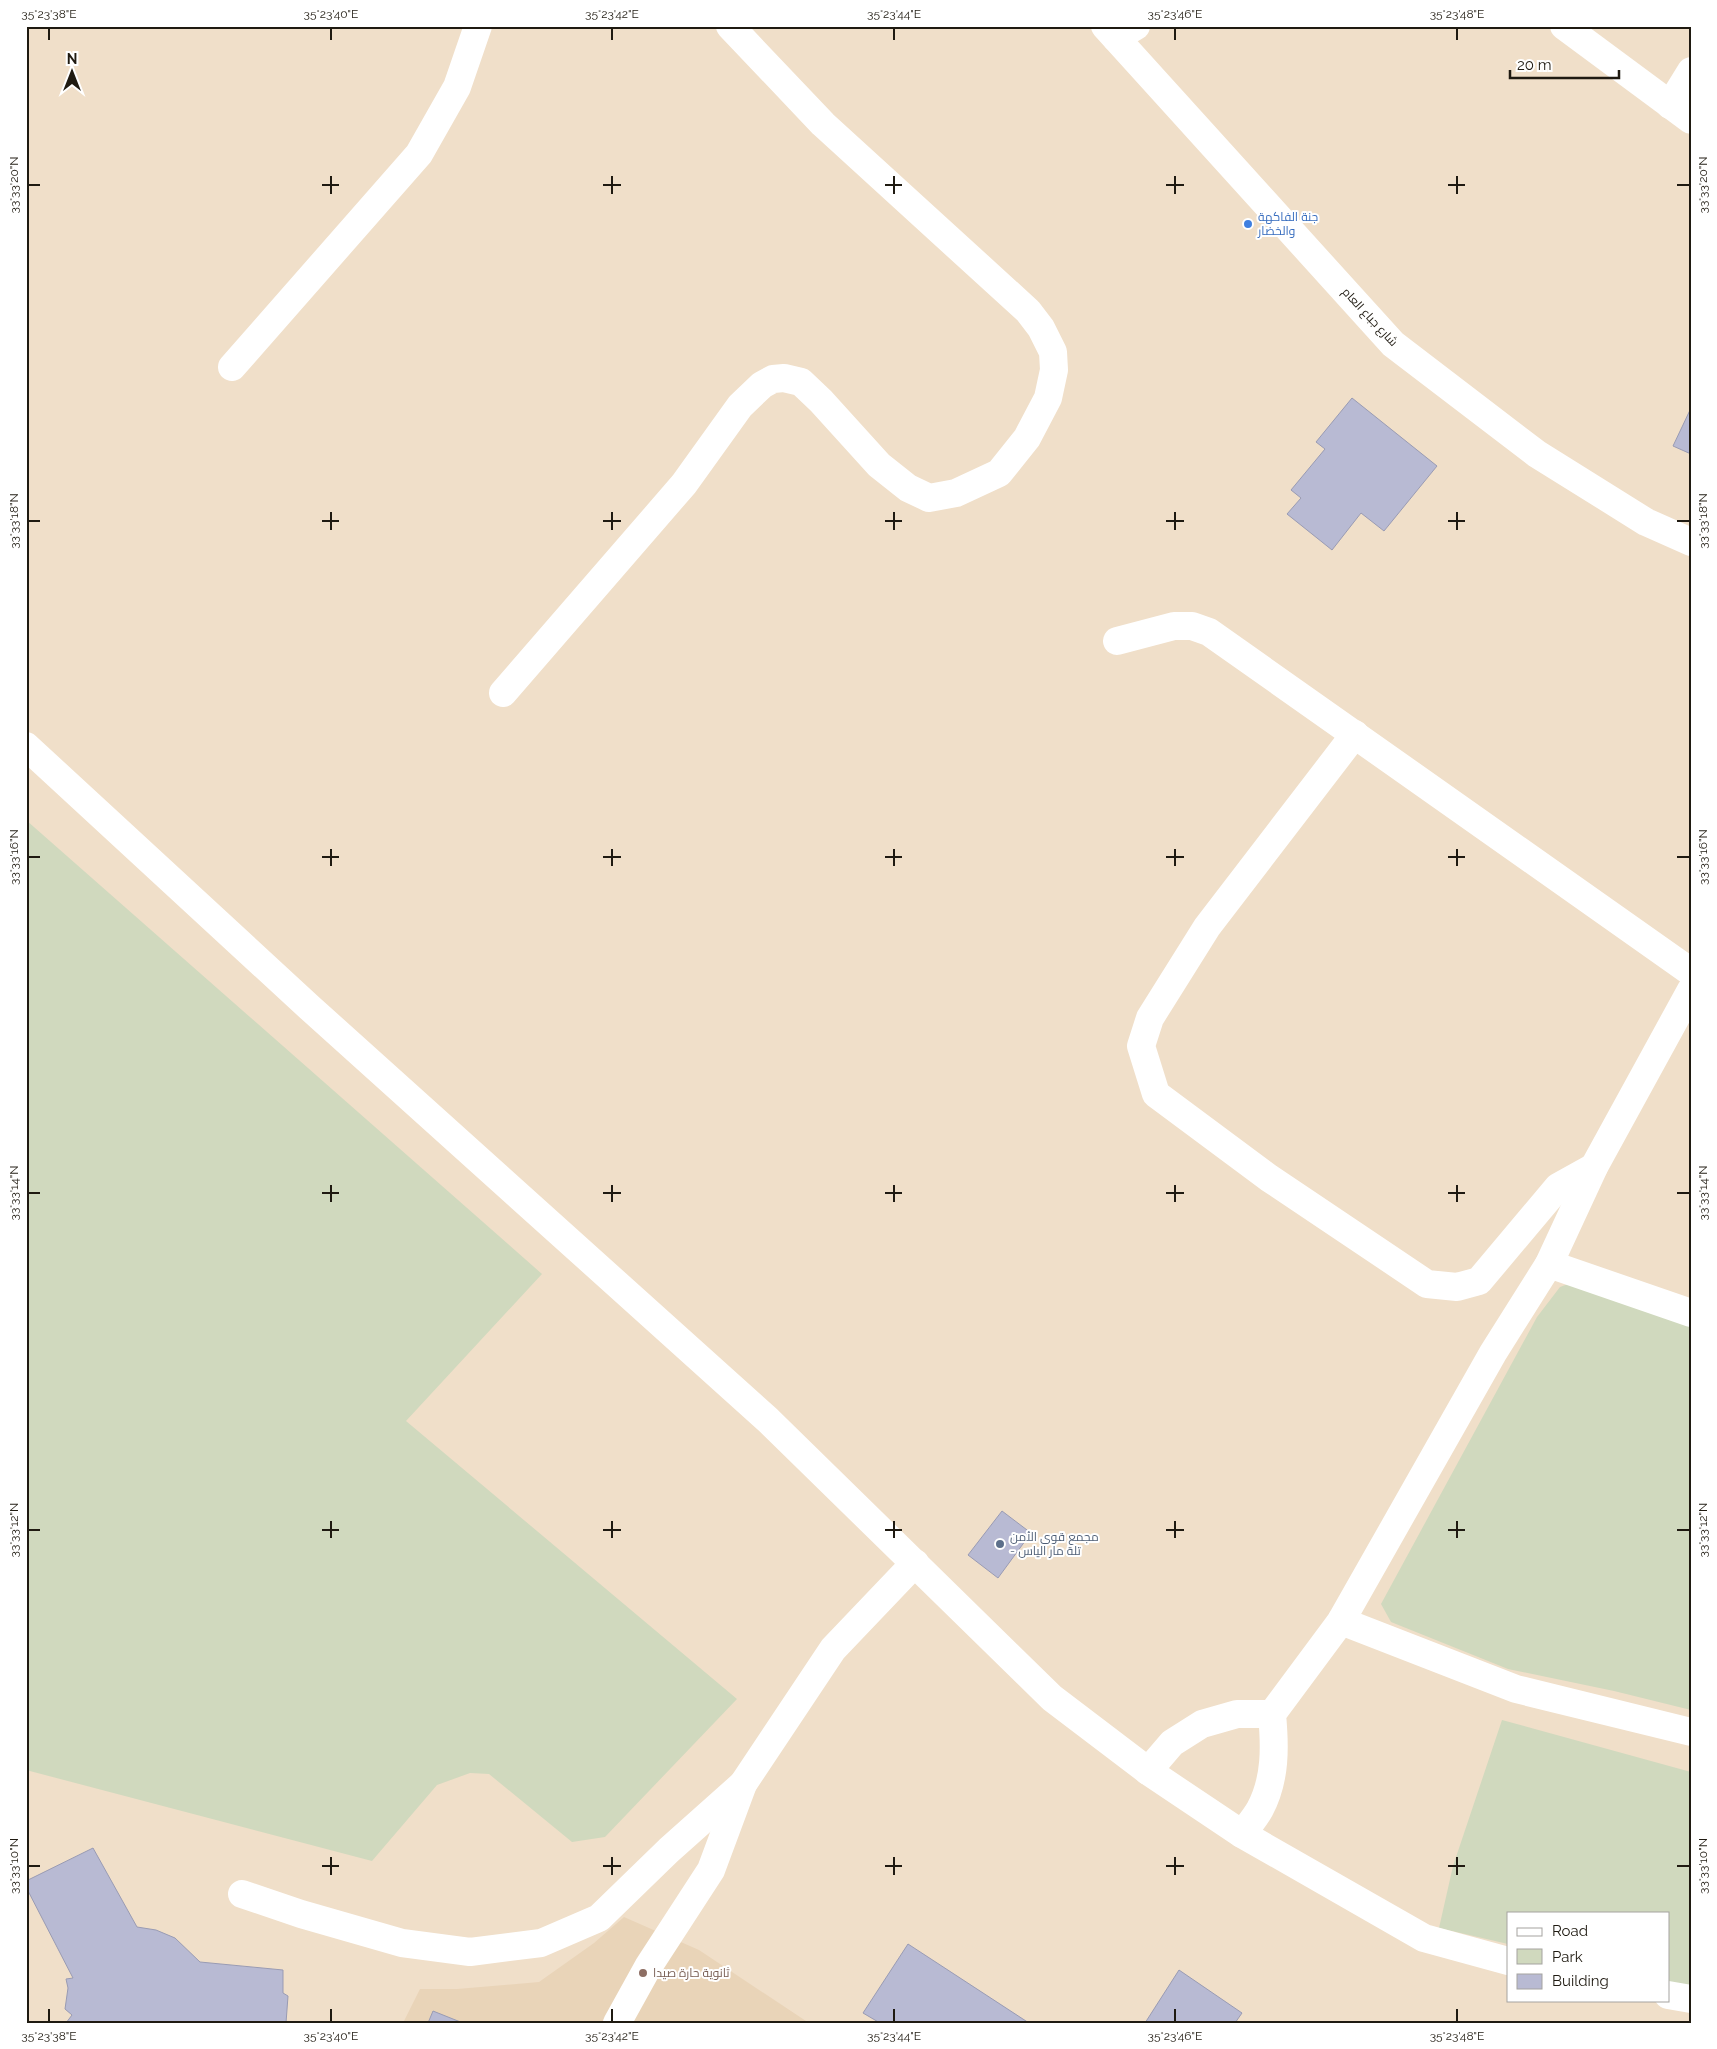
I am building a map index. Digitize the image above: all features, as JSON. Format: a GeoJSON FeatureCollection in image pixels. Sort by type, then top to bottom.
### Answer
{"type":"FeatureCollection","features":[{"type":"Feature","properties":{"kind":"street"},"geometry":{"type":"LineString","coordinates":[[503,693],[684,484],[740,406],[773,379],[784,378],[801,382],[821,401],[879,465],[908,488],[929,498],[956,493],[999,473],[1027,438],[1048,398],[1054,370],[1053,352],[1041,328],[1028,311],[823,124],[730,26]]}},
{"type":"Feature","properties":{"kind":"street"},"geometry":{"type":"LineString","coordinates":[[1564,26],[1680,113],[1691,71]]}},
{"type":"Feature","properties":{"kind":"street"},"geometry":{"type":"LineString","coordinates":[[232,367],[419,154],[457,87],[473,29]]}},
{"type":"Feature","properties":{"kind":"street","name":"شارع جباع العام"},"geometry":{"type":"LineString","coordinates":[[1119,30],[1393,344],[1537,454],[1646,522],[1691,542]]}},
{"type":"Feature","properties":{"kind":"street"},"geometry":{"type":"LineString","coordinates":[[1117,641],[1174,626],[1192,626],[1210,632],[1691,972]]}},
{"type":"Feature","properties":{"kind":"street"},"geometry":{"type":"LineString","coordinates":[[1355,734],[1208,927],[1150,1018],[1141,1046],[1156,1094],[1269,1178],[1427,1284],[1457,1287],[1479,1281],[1558,1187],[1594,1167]]}},
{"type":"Feature","properties":{"kind":"street"},"geometry":{"type":"LineString","coordinates":[[26,746],[309,1007],[768,1420],[1052,1698],[1148,1771],[1242,1834],[1424,1938],[1507,1961]]}},
{"type":"Feature","properties":{"kind":"street"},"geometry":{"type":"LineString","coordinates":[[1242,1834],[1260,1808],[1271,1778],[1275,1746],[1272,1714],[1341,1621],[1493,1353],[1549,1264],[1594,1167],[1691,990]]}},
{"type":"Feature","properties":{"kind":"street"},"geometry":{"type":"LineString","coordinates":[[1549,1264],[1691,1313]]}},
{"type":"Feature","properties":{"kind":"street"},"geometry":{"type":"LineString","coordinates":[[617,2023],[648,1967],[712,1870],[743,1784],[833,1649],[915,1563]]}},
{"type":"Feature","properties":{"kind":"street"},"geometry":{"type":"LineString","coordinates":[[1341,1621],[1516,1689],[1691,1732]]}},
{"type":"Feature","properties":{"kind":"street"},"geometry":{"type":"LineString","coordinates":[[1148,1771],[1172,1744],[1202,1724],[1237,1714],[1272,1714]]}},
{"type":"Feature","properties":{"kind":"street"},"geometry":{"type":"LineString","coordinates":[[242,1894],[300,1914],[402,1942],[470,1952],[541,1943],[600,1918],[669,1850],[743,1784]]}},
{"type":"Feature","properties":{"kind":"street"},"geometry":{"type":"LineString","coordinates":[[1670,1995],[1691,1999]]}},
{"type":"Feature","properties":{"kind":"shaded area","name":"ثانوية حارة صيدا"},"geometry":{"type":"Polygon","coordinates":[[[624,1917],[699,1950],[809,2023],[403,2023],[420,1989],[457,1989],[539,1982],[594,1943],[624,1917]]]}},
{"type":"Feature","properties":{"kind":"green space"},"geometry":{"type":"Polygon","coordinates":[[[26,820],[542,1274],[406,1421],[737,1699],[605,1837],[572,1842],[489,1774],[470,1773],[437,1785],[372,1861],[26,1770],[26,820]]]}},
{"type":"Feature","properties":{"kind":"green space"},"geometry":{"type":"Polygon","coordinates":[[[1579,1280],[1691,1322],[1691,1710],[1614,1691],[1508,1669],[1391,1622],[1381,1604],[1537,1317],[1560,1287],[1579,1280]]]}},
{"type":"Feature","properties":{"kind":"green space"},"geometry":{"type":"Polygon","coordinates":[[[1502,1720],[1691,1772],[1691,1986],[1670,1982],[1670,1912],[1507,1912],[1507,1944],[1439,1928],[1453,1866],[1502,1720]]]}},
{"type":"Feature","properties":{"kind":"building"},"geometry":{"type":"Polygon","coordinates":[[[1352,398],[1437,466],[1384,531],[1361,513],[1332,550],[1287,514],[1301,498],[1291,490],[1325,449],[1316,442],[1352,398]]]}},
{"type":"Feature","properties":{"kind":"building"},"geometry":{"type":"Polygon","coordinates":[[[1691,408],[1691,454],[1673,446],[1691,408]]]}},
{"type":"Feature","properties":{"kind":"building","name":"مجمع قوى الأمن - تلة مار الياس"},"geometry":{"type":"Polygon","coordinates":[[[1002,1511],[1031,1533],[998,1578],[968,1555],[1002,1511]]]}},
{"type":"Feature","properties":{"kind":"building"},"geometry":{"type":"Polygon","coordinates":[[[93,1848],[137,1927],[156,1930],[175,1938],[200,1962],[283,1970],[283,1993],[288,1996],[286,2023],[66,2023],[72,2015],[65,2009],[68,1988],[66,1979],[73,1978],[26,1887],[26,1881],[93,1848]]]}},
{"type":"Feature","properties":{"kind":"building"},"geometry":{"type":"Polygon","coordinates":[[[908,1944],[1029,2023],[880,2023],[863,2013],[908,1944]]]}},
{"type":"Feature","properties":{"kind":"building"},"geometry":{"type":"Polygon","coordinates":[[[1179,1970],[1242,2013],[1235,2023],[1145,2023],[1179,1970]]]}},
{"type":"Feature","properties":{"kind":"building"},"geometry":{"type":"Polygon","coordinates":[[[433,2011],[463,2023],[428,2023],[433,2011]]]}},
{"type":"Feature","properties":{"kind":"place","name":"جنة الفاكهة والخضار"},"geometry":{"type":"Point","coordinates":[1248,224]}},
{"type":"Feature","properties":{"kind":"place","name":"مجمع قوى الأمن - تلة مار الياس"},"geometry":{"type":"Point","coordinates":[1000,1544]}},
{"type":"Feature","properties":{"kind":"place","name":"ثانوية حارة صيدا"},"geometry":{"type":"Point","coordinates":[643,1973]}}]}
